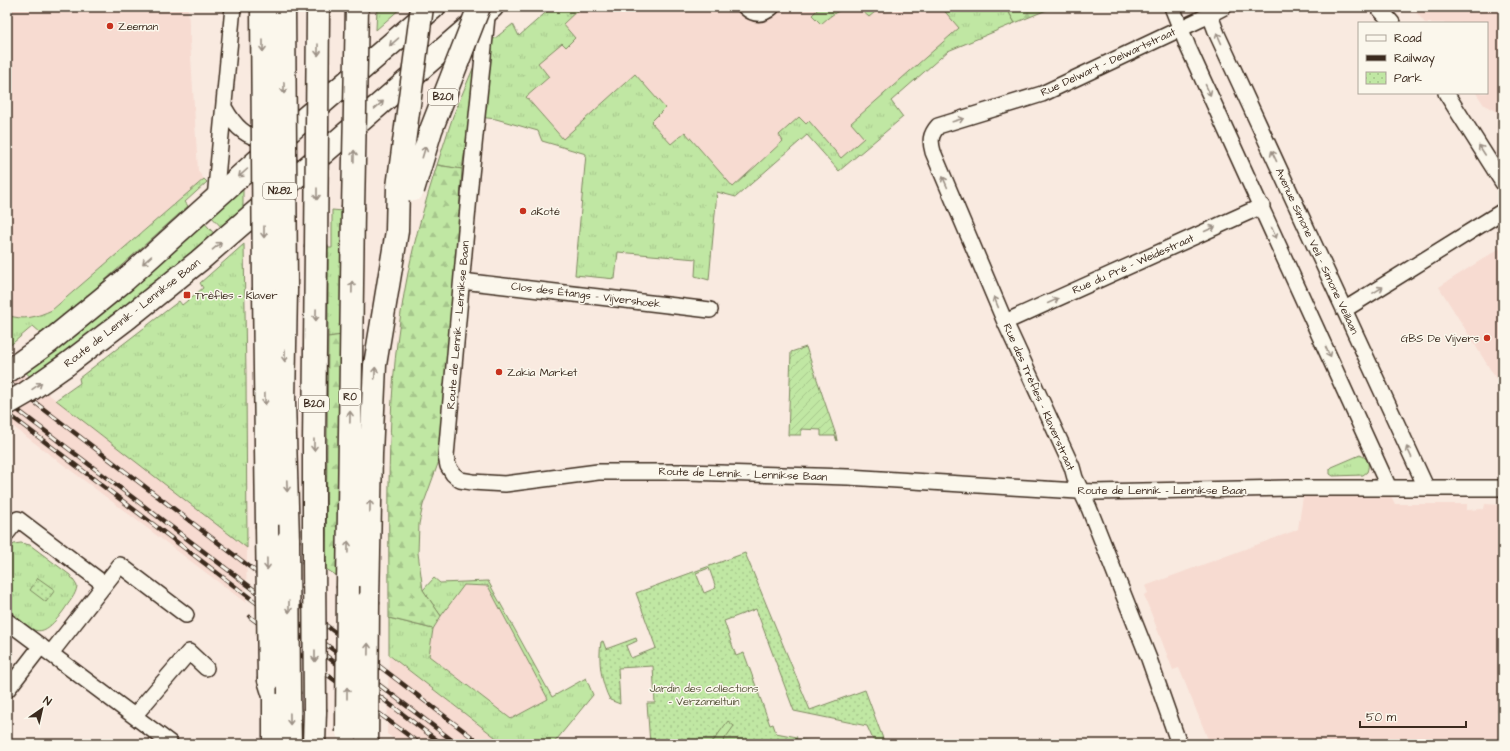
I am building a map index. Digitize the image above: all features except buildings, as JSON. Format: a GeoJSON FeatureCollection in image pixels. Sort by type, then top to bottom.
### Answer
{"type":"FeatureCollection","features":[{"type":"Feature","properties":{"kind":"main road"},"geometry":{"type":"LineString","coordinates":[[262,7],[269,680],[274,696],[274,744]]}},
{"type":"Feature","properties":{"kind":"main road"},"geometry":{"type":"LineString","coordinates":[[284,7],[286,289],[284,402],[288,540],[290,744]]}},
{"type":"Feature","properties":{"kind":"main road","name":"R0"},"geometry":{"type":"LineString","coordinates":[[347,738],[353,209],[357,7]]}},
{"type":"Feature","properties":{"kind":"main road"},"geometry":{"type":"LineString","coordinates":[[405,188],[422,7]]}},
{"type":"Feature","properties":{"kind":"main road"},"geometry":{"type":"LineString","coordinates":[[7,372],[49,342],[125,280],[298,124],[434,7]]}},
{"type":"Feature","properties":{"kind":"main road","name":"B201"},"geometry":{"type":"LineString","coordinates":[[367,744],[371,454],[375,365],[405,188],[430,130],[487,8]]}},
{"type":"Feature","properties":{"kind":"main road","name":"Route de Lennik - Lennikse Baan"},"geometry":{"type":"LineString","coordinates":[[7,404],[26,393],[66,365],[204,257],[487,8]]}},
{"type":"Feature","properties":{"kind":"main road","name":"B201"},"geometry":{"type":"LineString","coordinates":[[314,744],[314,446],[318,9]]}},
{"type":"Feature","properties":{"kind":"main road"},"geometry":{"type":"LineString","coordinates":[[265,744],[265,694],[269,680]]}},
{"type":"Feature","properties":{"kind":"street"},"geometry":{"type":"LineString","coordinates":[[216,199],[233,7]]}},
{"type":"Feature","properties":{"kind":"street"},"geometry":{"type":"LineString","coordinates":[[745,7],[750,12],[758,14],[772,7]]}},
{"type":"Feature","properties":{"kind":"street","name":"Rue Delwart - Delwartstraat"},"geometry":{"type":"LineString","coordinates":[[1172,7],[1181,28]]}},
{"type":"Feature","properties":{"kind":"street"},"geometry":{"type":"LineString","coordinates":[[1378,7],[1391,22]]}},
{"type":"Feature","properties":{"kind":"street","name":"Route de Lennik - Lennikse Baan"},"geometry":{"type":"LineString","coordinates":[[487,8],[446,456],[448,466],[453,474],[460,480],[505,484],[598,472],[686,472],[848,477],[1094,492],[1426,487],[1503,488]]}},
{"type":"Feature","properties":{"kind":"street","name":"Rue Delwart - Delwartstraat"},"geometry":{"type":"LineString","coordinates":[[930,141],[932,132],[938,126],[1042,94],[1219,9]]}},
{"type":"Feature","properties":{"kind":"street","name":"Avenue Simone Veil - Simone Veillaan"},"geometry":{"type":"LineString","coordinates":[[1219,9],[1217,34],[1426,487]]}},
{"type":"Feature","properties":{"kind":"street"},"geometry":{"type":"LineString","coordinates":[[1181,28],[1188,47],[1262,206],[1389,488]]}},
{"type":"Feature","properties":{"kind":"street"},"geometry":{"type":"LineString","coordinates":[[1447,94],[1503,183]]}},
{"type":"Feature","properties":{"kind":"street"},"geometry":{"type":"LineString","coordinates":[[225,109],[233,123],[243,132],[261,139],[298,124]]}},
{"type":"Feature","properties":{"kind":"street","name":"Rue des Trèfles - Klaverstraat"},"geometry":{"type":"LineString","coordinates":[[930,141],[932,152],[1005,322],[1072,466],[1075,478],[1150,659],[1179,744]]}},
{"type":"Feature","properties":{"kind":"street","name":"Rue du Pré - Weidestraat"},"geometry":{"type":"LineString","coordinates":[[1005,322],[1262,206]]}},
{"type":"Feature","properties":{"kind":"street"},"geometry":{"type":"LineString","coordinates":[[1344,310],[1503,211]]}},
{"type":"Feature","properties":{"kind":"street","name":"Clos des Étangs - Vijvershoek"},"geometry":{"type":"LineString","coordinates":[[462,281],[710,310]]}},
{"type":"Feature","properties":{"kind":"street"},"geometry":{"type":"LineString","coordinates":[[7,533],[18,519],[104,584]]}},
{"type":"Feature","properties":{"kind":"street"},"geometry":{"type":"LineString","coordinates":[[7,690],[46,650],[120,565],[186,615]]}},
{"type":"Feature","properties":{"kind":"street"},"geometry":{"type":"LineString","coordinates":[[7,621],[170,743]]}},
{"type":"Feature","properties":{"kind":"street"},"geometry":{"type":"LineString","coordinates":[[134,716],[189,652],[206,668]]}},
{"type":"Feature","properties":{"kind":"shaded area"},"geometry":{"type":"Polygon","coordinates":[[[7,7],[188,7],[198,171],[204,179],[7,348],[7,7]]]}},
{"type":"Feature","properties":{"kind":"shaded area"},"geometry":{"type":"Polygon","coordinates":[[[552,7],[1048,7],[1049,9],[948,51],[891,101],[903,117],[839,171],[807,135],[736,197],[542,141],[538,131],[496,119],[552,7]]]}},
{"type":"Feature","properties":{"kind":"shaded area"},"geometry":{"type":"Polygon","coordinates":[[[1412,7],[1503,7],[1503,115],[1484,105],[1477,94],[1488,94],[1488,22],[1424,22],[1412,7]]]}},
{"type":"Feature","properties":{"kind":"shaded area","name":"GBS De Vijvers"},"geometry":{"type":"Polygon","coordinates":[[[1500,248],[1503,253],[1503,390],[1439,287],[1500,248]]]}},
{"type":"Feature","properties":{"kind":"shaded area"},"geometry":{"type":"Polygon","coordinates":[[[7,362],[247,548],[246,603],[7,422],[7,362]]]}},
{"type":"Feature","properties":{"kind":"shaded area"},"geometry":{"type":"Polygon","coordinates":[[[1390,494],[1395,504],[1467,504],[1467,510],[1484,509],[1485,504],[1503,505],[1503,744],[1210,744],[1179,668],[1173,670],[1144,595],[1148,593],[1145,586],[1298,529],[1303,497],[1311,495],[1390,494]]]}},
{"type":"Feature","properties":{"kind":"shaded area"},"geometry":{"type":"Polygon","coordinates":[[[464,585],[488,586],[548,699],[511,719],[429,656],[433,629],[464,585]]]}},
{"type":"Feature","properties":{"kind":"shaded area"},"geometry":{"type":"Polygon","coordinates":[[[389,655],[504,744],[401,744],[387,734],[389,655]]]}},
{"type":"Feature","properties":{"kind":"green space"},"geometry":{"type":"Polygon","coordinates":[[[377,7],[402,7],[376,30],[377,7]]]}},
{"type":"Feature","properties":{"kind":"green space"},"geometry":{"type":"Polygon","coordinates":[[[552,7],[581,7],[563,24],[575,38],[566,47],[562,43],[538,63],[549,77],[526,97],[563,139],[635,74],[665,108],[651,122],[671,144],[685,132],[733,187],[783,141],[779,135],[799,117],[806,124],[809,121],[841,158],[864,138],[851,123],[959,28],[941,7],[1006,7],[1015,23],[948,51],[891,101],[903,117],[839,171],[807,135],[736,197],[717,192],[709,280],[695,276],[696,259],[618,252],[615,279],[575,275],[586,154],[542,141],[538,131],[496,119],[470,116],[462,169],[437,165],[453,116],[488,33],[494,39],[513,24],[519,36],[552,7]]]}},
{"type":"Feature","properties":{"kind":"green space"},"geometry":{"type":"Polygon","coordinates":[[[820,7],[861,7],[864,9],[866,7],[881,7],[869,17],[856,9],[844,9],[838,11],[821,24],[812,15],[820,7]]]}},
{"type":"Feature","properties":{"kind":"green space"},"geometry":{"type":"Polygon","coordinates":[[[1006,7],[1048,7],[1049,9],[1015,23],[1006,7]]]}},
{"type":"Feature","properties":{"kind":"green space"},"geometry":{"type":"Polygon","coordinates":[[[437,165],[462,169],[454,290],[439,461],[423,505],[419,524],[418,553],[423,590],[441,616],[433,629],[389,618],[389,488],[395,358],[401,316],[414,246],[437,165]]]}},
{"type":"Feature","properties":{"kind":"green space"},"geometry":{"type":"Polygon","coordinates":[[[204,179],[207,182],[185,202],[188,206],[74,308],[41,333],[33,326],[7,348],[7,315],[24,318],[41,315],[52,310],[204,179]]]}},
{"type":"Feature","properties":{"kind":"green space"},"geometry":{"type":"Polygon","coordinates":[[[243,181],[243,214],[225,231],[208,213],[243,181]]]}},
{"type":"Feature","properties":{"kind":"green space"},"geometry":{"type":"Polygon","coordinates":[[[332,210],[343,211],[342,335],[328,337],[328,248],[332,248],[332,210]]]}},
{"type":"Feature","properties":{"kind":"green space"},"geometry":{"type":"Polygon","coordinates":[[[201,219],[218,238],[36,382],[22,369],[201,219]]]}},
{"type":"Feature","properties":{"kind":"green space"},"geometry":{"type":"Polygon","coordinates":[[[244,244],[247,548],[56,400],[80,383],[79,378],[179,301],[182,305],[203,288],[200,283],[244,244]]]}},
{"type":"Feature","properties":{"kind":"green space"},"geometry":{"type":"Polygon","coordinates":[[[342,335],[339,577],[326,569],[328,337],[342,335]]]}},
{"type":"Feature","properties":{"kind":"green space"},"geometry":{"type":"Polygon","coordinates":[[[806,347],[837,441],[835,436],[821,436],[821,430],[801,429],[801,435],[788,435],[791,352],[806,347]]]}},
{"type":"Feature","properties":{"kind":"green space"},"geometry":{"type":"Polygon","coordinates":[[[1360,455],[1367,460],[1368,464],[1367,472],[1363,475],[1333,476],[1330,474],[1330,469],[1332,467],[1360,455]]]}},
{"type":"Feature","properties":{"kind":"green space"},"geometry":{"type":"Polygon","coordinates":[[[21,543],[30,545],[70,575],[77,586],[74,595],[64,610],[55,621],[42,630],[30,628],[7,608],[7,551],[14,544],[21,543]]]}},
{"type":"Feature","properties":{"kind":"green space","name":"Jardin des collections - Verzameltuin"},"geometry":{"type":"Polygon","coordinates":[[[745,553],[810,710],[865,690],[885,744],[875,744],[867,726],[794,711],[756,609],[724,621],[736,656],[744,653],[770,725],[773,724],[776,733],[822,744],[650,744],[647,703],[655,703],[653,666],[618,668],[620,704],[610,700],[602,679],[600,664],[600,649],[601,642],[603,641],[606,649],[636,638],[637,641],[626,646],[631,658],[656,648],[636,593],[745,553]],[[709,568],[696,573],[704,593],[716,588],[709,568]]]}},
{"type":"Feature","properties":{"kind":"green space"},"geometry":{"type":"Polygon","coordinates":[[[38,578],[55,590],[46,602],[30,590],[38,578]]]}},
{"type":"Feature","properties":{"kind":"green space"},"geometry":{"type":"Polygon","coordinates":[[[434,578],[440,583],[488,581],[552,697],[586,678],[593,695],[553,744],[504,744],[389,655],[389,618],[433,629],[429,656],[511,719],[548,699],[488,586],[464,585],[441,616],[423,590],[434,578]]]}},
{"type":"Feature","properties":{"kind":"green space"},"geometry":{"type":"Polygon","coordinates":[[[728,721],[734,726],[721,744],[711,744],[728,721]]]}},
{"type":"Feature","properties":{"kind":"railway"},"geometry":{"type":"LineString","coordinates":[[7,381],[481,744]]}},
{"type":"Feature","properties":{"kind":"railway"},"geometry":{"type":"LineString","coordinates":[[7,402],[457,744]]}},
{"type":"Feature","properties":{"kind":"railway"},"geometry":{"type":"LineString","coordinates":[[7,413],[442,744]]}},
{"type":"Feature","properties":{"kind":"railway"},"geometry":{"type":"LineString","coordinates":[[250,617],[420,744]]}},
{"type":"Feature","properties":{"kind":"place","name":"Zeeman"},"geometry":{"type":"Point","coordinates":[110,26]}},
{"type":"Feature","properties":{"kind":"place","name":"aKoté"},"geometry":{"type":"Point","coordinates":[523,211]}},
{"type":"Feature","properties":{"kind":"place","name":"Trèfles - Klaver"},"geometry":{"type":"Point","coordinates":[187,295]}},
{"type":"Feature","properties":{"kind":"place","name":"GBS De Vijvers"},"geometry":{"type":"Point","coordinates":[1487,338]}},
{"type":"Feature","properties":{"kind":"place","name":"Zakia Market"},"geometry":{"type":"Point","coordinates":[499,372]}}]}
